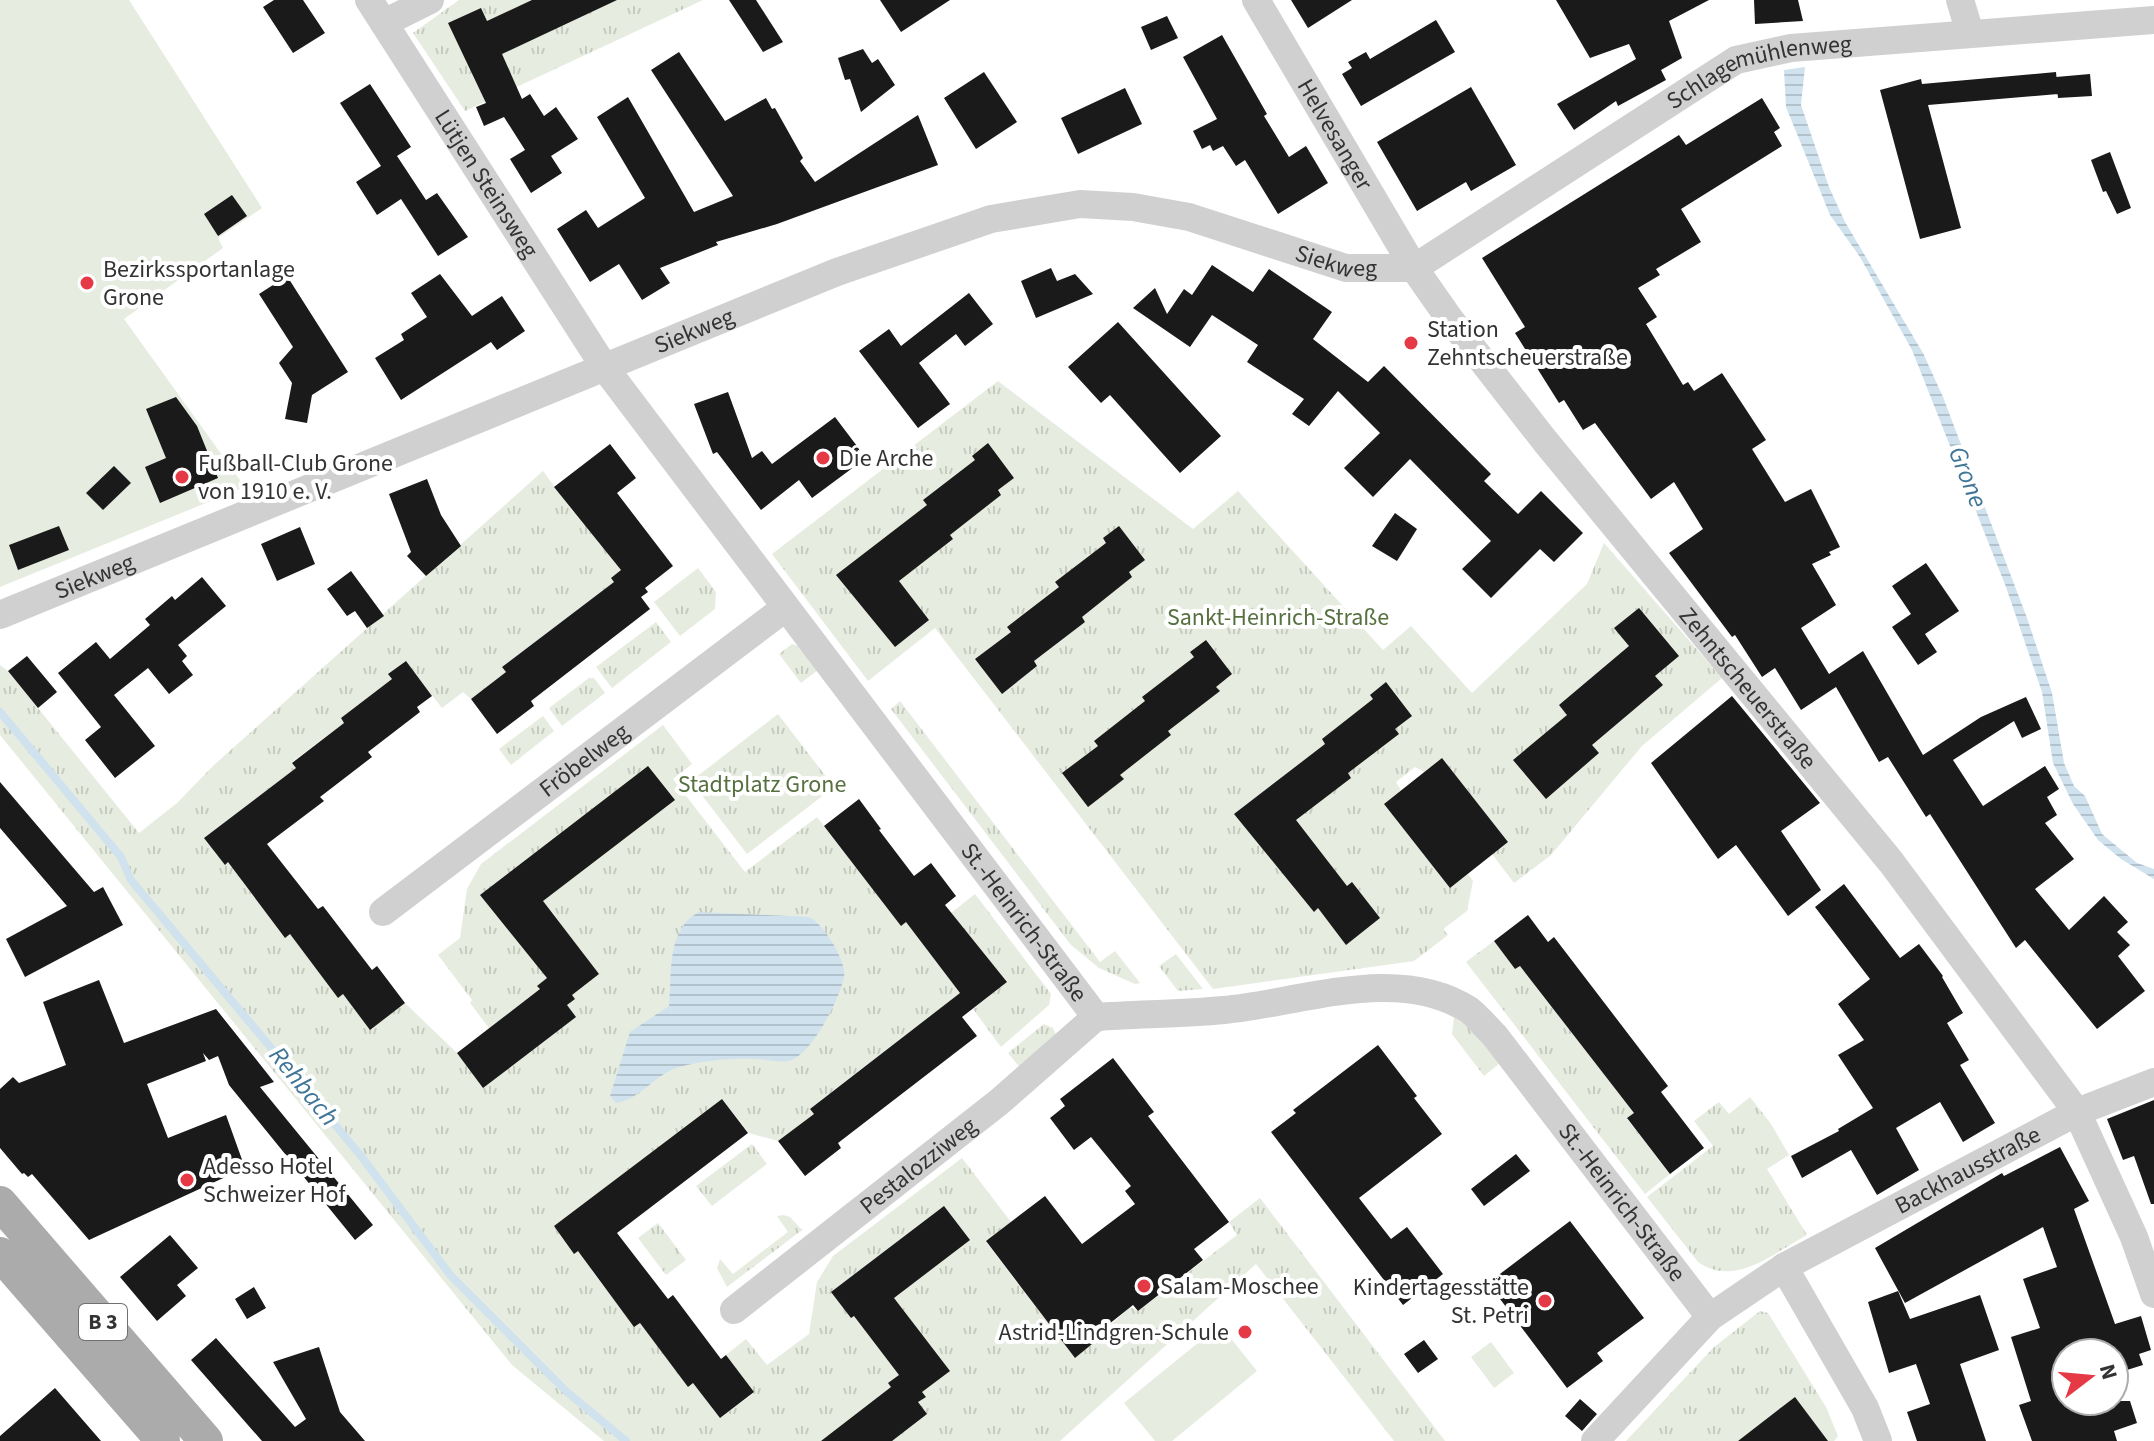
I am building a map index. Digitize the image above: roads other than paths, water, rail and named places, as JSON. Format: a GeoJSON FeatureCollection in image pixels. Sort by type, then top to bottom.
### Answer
{"type":"FeatureCollection","features":[{"type":"Feature","properties":{"kind":"main road","name":"B 3"},"geometry":{"type":"LineString","coordinates":[[0,1203],[206,1441]]}},
{"type":"Feature","properties":{"kind":"main road","name":"B 3"},"geometry":{"type":"LineString","coordinates":[[0,1254],[163,1441]]}},
{"type":"Feature","properties":{"kind":"street"},"geometry":{"type":"LineString","coordinates":[[377,11],[430,0]]}},
{"type":"Feature","properties":{"kind":"street","name":"Helvesanger"},"geometry":{"type":"LineString","coordinates":[[1256,0],[1414,268]]}},
{"type":"Feature","properties":{"kind":"street"},"geometry":{"type":"LineString","coordinates":[[1960,0],[1970,33]]}},
{"type":"Feature","properties":{"kind":"street","name":"Lütjen Steinsweg"},"geometry":{"type":"LineString","coordinates":[[377,11],[605,368]]}},
{"type":"Feature","properties":{"kind":"street","name":"Schlagemühlenweg"},"geometry":{"type":"LineString","coordinates":[[1414,268],[1736,60],[1791,48],[2154,20]]}},
{"type":"Feature","properties":{"kind":"street","name":"Siekweg"},"geometry":{"type":"LineString","coordinates":[[0,615],[837,272],[991,219],[1080,204],[1133,207],[1189,217],[1346,268],[1414,268]]}},
{"type":"Feature","properties":{"kind":"street","name":"Zehntscheuerstraße"},"geometry":{"type":"LineString","coordinates":[[1414,268],[1545,441],[1891,862],[2077,1112],[2134,1237],[2154,1294]]}},
{"type":"Feature","properties":{"kind":"street","name":"St.-Heinrich-Straße"},"geometry":{"type":"LineString","coordinates":[[605,368],[1096,1017],[1224,1010],[1376,987],[1413,989],[1471,1011],[1495,1036],[1710,1317]]}},
{"type":"Feature","properties":{"kind":"street","name":"Fröbelweg"},"geometry":{"type":"LineString","coordinates":[[383,912],[785,608]]}},
{"type":"Feature","properties":{"kind":"street","name":"Pestalozziweg"},"geometry":{"type":"LineString","coordinates":[[734,1310],[999,1102],[1096,1017]]}},
{"type":"Feature","properties":{"kind":"street","name":"Backhausstraße"},"geometry":{"type":"LineString","coordinates":[[1595,1441],[1710,1317],[1784,1267],[2077,1112],[2154,1082]]}},
{"type":"Feature","properties":{"kind":"street"},"geometry":{"type":"LineString","coordinates":[[1784,1267],[1865,1408],[1878,1441]]}},
{"type":"Feature","properties":{"kind":"water","name":"Grone"},"geometry":{"type":"Polygon","coordinates":[[[1805,67],[1801,105],[1829,187],[1845,222],[1923,353],[1943,397],[2027,618],[2052,693],[2064,763],[2074,786],[2085,796],[2102,834],[2137,863],[2154,869],[2154,879],[2121,859],[2098,840],[2073,804],[2053,763],[2042,692],[2006,587],[1912,350],[1860,257],[1830,215],[1786,107],[1784,70],[1805,67]]]}},
{"type":"Feature","properties":{"kind":"water"},"geometry":{"type":"Polygon","coordinates":[[[699,912],[809,917],[827,934],[842,962],[844,977],[837,998],[815,1038],[797,1057],[788,1061],[718,1060],[679,1067],[670,1070],[633,1097],[616,1103],[610,1096],[630,1032],[669,1006],[676,941],[688,920],[699,912]]]}},
{"type":"Feature","properties":{"kind":"waterway","name":"Rehbach"},"geometry":{"type":"LineString","coordinates":[[0,712],[121,857],[131,880],[361,1156],[451,1276],[567,1392],[626,1441]]}},
{"type":"Feature","properties":{"kind":"place","name":"Bezirkssportanlage Grone"},"geometry":{"type":"Point","coordinates":[87,283]}},
{"type":"Feature","properties":{"kind":"place","name":"Station Zehntscheuerstraße"},"geometry":{"type":"Point","coordinates":[1411,343]}},
{"type":"Feature","properties":{"kind":"place","name":"Die Arche"},"geometry":{"type":"Point","coordinates":[823,458]}},
{"type":"Feature","properties":{"kind":"place","name":"Fußball-Club Grone von 1910 e. V."},"geometry":{"type":"Point","coordinates":[182,477]}},
{"type":"Feature","properties":{"kind":"place","name":"Adesso Hotel Schweizer Hof"},"geometry":{"type":"Point","coordinates":[187,1180]}},
{"type":"Feature","properties":{"kind":"place","name":"Salam-Moschee"},"geometry":{"type":"Point","coordinates":[1144,1286]}},
{"type":"Feature","properties":{"kind":"place","name":"Kindertagesstätte St. Petri"},"geometry":{"type":"Point","coordinates":[1545,1301]}},
{"type":"Feature","properties":{"kind":"place","name":"Astrid-Lindgren-Schule"},"geometry":{"type":"Point","coordinates":[1245,1332]}},
{"type":"Feature","properties":{"kind":"park label","name":"Sankt-Heinrich-Straße"},"geometry":{"type":"Point","coordinates":[1278,617]}},
{"type":"Feature","properties":{"kind":"park label","name":"Stadtplatz Grone"},"geometry":{"type":"Point","coordinates":[762,784]}}]}
